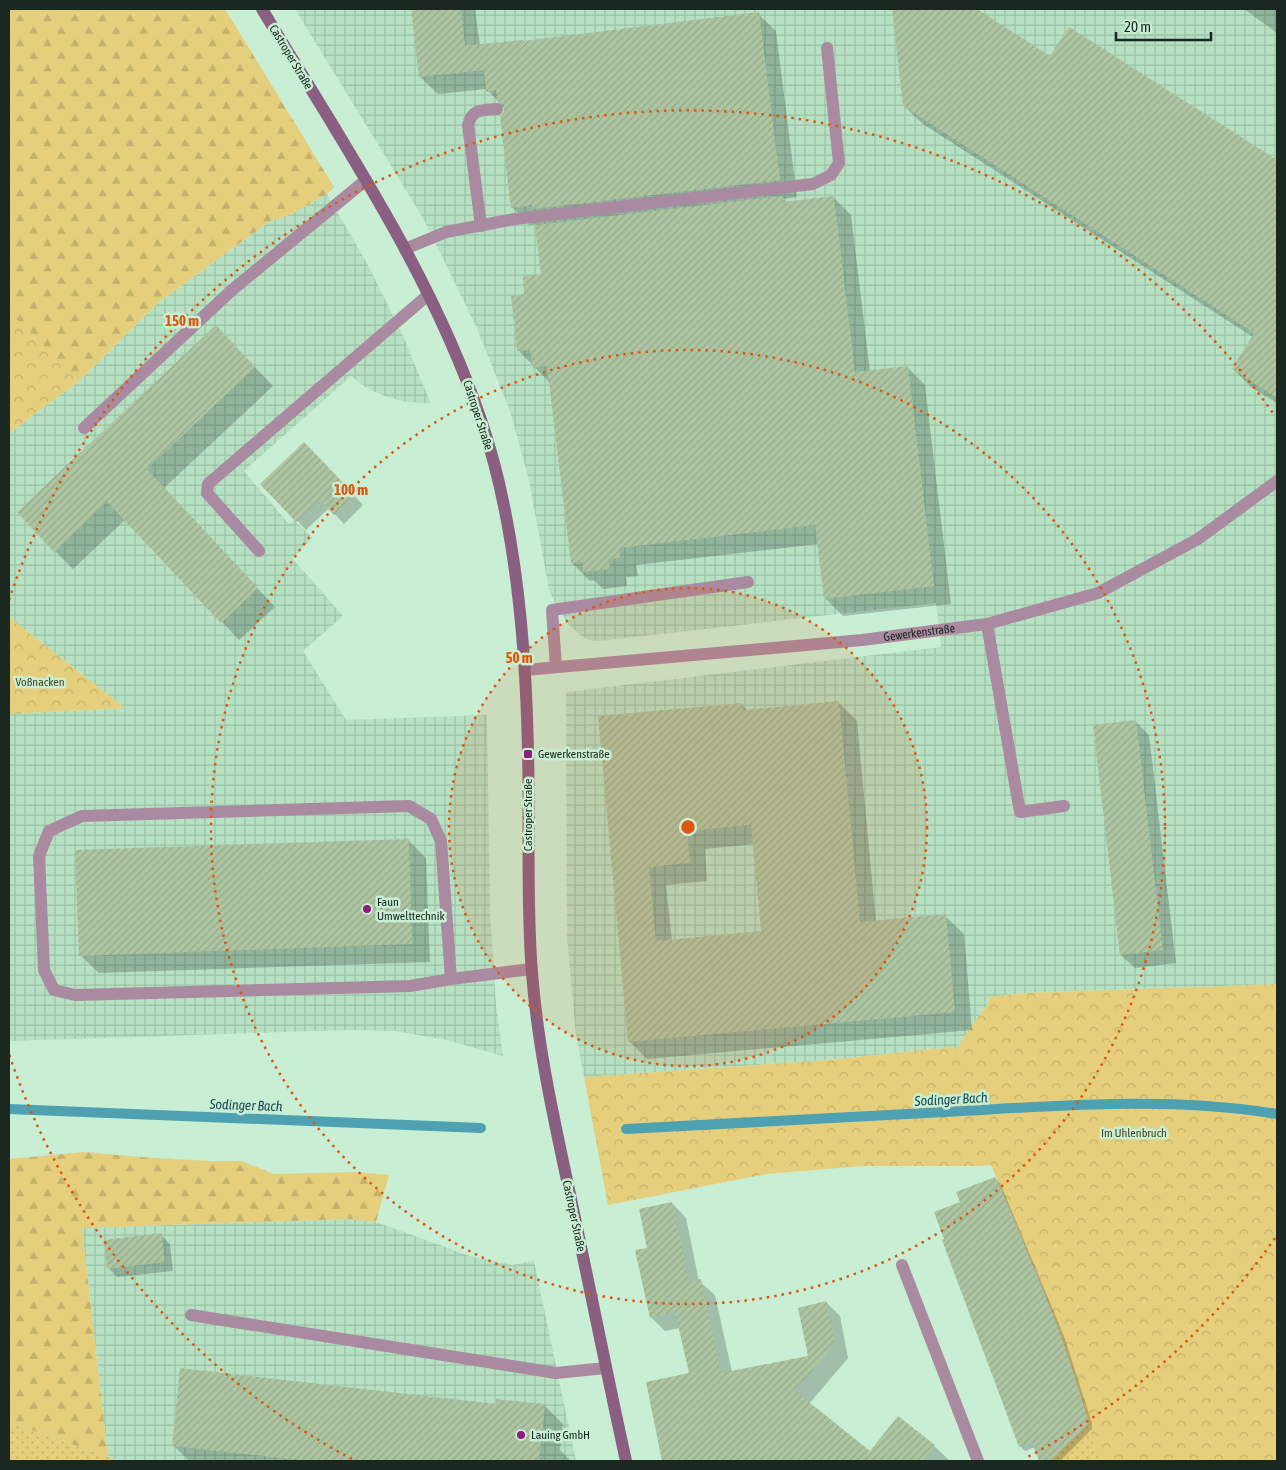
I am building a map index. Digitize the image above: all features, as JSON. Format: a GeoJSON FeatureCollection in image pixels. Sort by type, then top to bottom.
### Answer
{"type":"FeatureCollection","features":[{"type":"Feature","properties":{"kind":"main road","name":"Castroper Straße"},"geometry":{"type":"LineString","coordinates":[[262,9],[366,180],[405,249],[428,295],[459,360],[482,421],[500,486],[513,556],[525,670],[528,754],[528,896],[531,969],[540,1048],[626,1461]]}},
{"type":"Feature","properties":{"kind":"street"},"geometry":{"type":"LineString","coordinates":[[405,249],[446,232],[515,219],[813,184],[831,175],[838,163],[826,48]]}},
{"type":"Feature","properties":{"kind":"street"},"geometry":{"type":"LineString","coordinates":[[481,226],[468,125],[470,117],[477,111],[497,109]]}},
{"type":"Feature","properties":{"kind":"street"},"geometry":{"type":"LineString","coordinates":[[84,428],[232,290],[366,180]]}},
{"type":"Feature","properties":{"kind":"street"},"geometry":{"type":"LineString","coordinates":[[259,551],[207,492],[208,484],[428,295]]}},
{"type":"Feature","properties":{"kind":"street","name":"Gewerkenstraße"},"geometry":{"type":"LineString","coordinates":[[525,670],[862,640],[987,624],[1098,593],[1198,539],[1277,481]]}},
{"type":"Feature","properties":{"kind":"street"},"geometry":{"type":"LineString","coordinates":[[556,667],[552,610],[748,582]]}},
{"type":"Feature","properties":{"kind":"street"},"geometry":{"type":"LineString","coordinates":[[987,624],[1020,812],[1064,806]]}},
{"type":"Feature","properties":{"kind":"street"},"geometry":{"type":"LineString","coordinates":[[451,979],[441,841],[431,819],[410,806],[82,816],[49,831],[39,856],[44,970],[54,990],[75,994],[410,986],[531,969]]}},
{"type":"Feature","properties":{"kind":"street"},"geometry":{"type":"LineString","coordinates":[[902,1265],[978,1461]]}},
{"type":"Feature","properties":{"kind":"street"},"geometry":{"type":"LineString","coordinates":[[191,1315],[556,1373],[606,1368]]}},
{"type":"Feature","properties":{"kind":"shaded area"},"geometry":{"type":"Polygon","coordinates":[[[295,9],[1277,9],[1277,984],[1026,993],[988,997],[989,1002],[954,1051],[952,1047],[827,1060],[584,1077],[576,1035],[567,937],[566,692],[941,647],[936,603],[599,641],[590,640],[580,635],[569,625],[549,590],[529,480],[510,411],[476,326],[423,218],[295,9]]]}},
{"type":"Feature","properties":{"kind":"shaded area"},"geometry":{"type":"Polygon","coordinates":[[[327,194],[368,265],[403,336],[431,404],[402,401],[382,395],[365,387],[351,376],[244,471],[289,524],[294,520],[313,538],[292,558],[343,616],[303,651],[346,720],[487,715],[490,911],[496,1005],[503,1056],[447,1040],[395,1031],[348,1030],[9,1041],[9,714],[125,708],[9,617],[9,433],[79,381],[159,302],[270,221],[292,214],[327,194]]]}},
{"type":"Feature","properties":{"kind":"shaded area"},"geometry":{"type":"Polygon","coordinates":[[[348,1219],[376,1222],[470,1256],[512,1265],[534,1261],[576,1461],[120,1461],[108,1457],[82,1228],[348,1219]]]}},
{"type":"Feature","properties":{"kind":"green space"},"geometry":{"type":"Polygon","coordinates":[[[9,9],[225,9],[334,187],[327,194],[292,214],[270,221],[159,302],[79,381],[9,433],[9,9]]]}},
{"type":"Feature","properties":{"kind":"green space"},"geometry":{"type":"Polygon","coordinates":[[[9,312],[79,381],[9,433],[9,312]]]}},
{"type":"Feature","properties":{"kind":"green space","name":"Voßnacken"},"geometry":{"type":"Polygon","coordinates":[[[9,617],[125,708],[9,714],[9,617]]]}},
{"type":"Feature","properties":{"kind":"green space","name":"Im Uhlenbruch"},"geometry":{"type":"Polygon","coordinates":[[[1277,984],[1277,1461],[1097,1461],[1088,1423],[1065,1348],[1037,1274],[991,1165],[862,1166],[767,1174],[608,1205],[584,1077],[827,1060],[952,1047],[954,1051],[989,1002],[988,997],[1026,993],[1277,984]]]}},
{"type":"Feature","properties":{"kind":"green space"},"geometry":{"type":"Polygon","coordinates":[[[84,1152],[209,1161],[241,1161],[274,1174],[355,1172],[389,1175],[376,1222],[348,1219],[82,1228],[108,1457],[9,1422],[9,1159],[84,1152]]]}},
{"type":"Feature","properties":{"kind":"green space"},"geometry":{"type":"Polygon","coordinates":[[[9,1422],[108,1457],[120,1461],[9,1461],[9,1422]]]}},
{"type":"Feature","properties":{"kind":"green space"},"geometry":{"type":"Polygon","coordinates":[[[1089,1423],[1097,1461],[1050,1461],[1089,1423]]]}},
{"type":"Feature","properties":{"kind":"building"},"geometry":{"type":"Polygon","coordinates":[[[411,9],[461,9],[465,45],[523,41],[759,12],[780,180],[533,209],[532,205],[511,208],[500,116],[504,112],[504,105],[498,101],[496,90],[486,92],[484,70],[419,77],[411,9]]]}},
{"type":"Feature","properties":{"kind":"building"},"geometry":{"type":"Polygon","coordinates":[[[892,9],[977,9],[1050,56],[1069,27],[1277,160],[1277,398],[1232,369],[1254,333],[903,106],[892,9]]]}},
{"type":"Feature","properties":{"kind":"building"},"geometry":{"type":"Polygon","coordinates":[[[782,196],[783,202],[834,196],[855,372],[908,366],[934,586],[824,599],[815,525],[619,548],[620,558],[608,559],[610,569],[583,572],[583,562],[571,563],[547,366],[533,368],[530,350],[517,351],[511,296],[524,294],[523,277],[541,274],[535,225],[782,196]]]}},
{"type":"Feature","properties":{"kind":"building"},"geometry":{"type":"Polygon","coordinates":[[[216,325],[255,367],[147,469],[258,588],[221,623],[107,502],[54,552],[17,512],[216,325]]]}},
{"type":"Feature","properties":{"kind":"building"},"geometry":{"type":"Polygon","coordinates":[[[304,442],[355,495],[334,515],[319,499],[296,522],[260,484],[304,442]]]}},
{"type":"Feature","properties":{"kind":"building"},"geometry":{"type":"Polygon","coordinates":[[[839,701],[860,922],[946,914],[955,1012],[628,1042],[598,716],[742,703],[743,710],[839,701]],[[751,825],[687,831],[690,863],[649,867],[656,941],[761,931],[751,825]]]}},
{"type":"Feature","properties":{"kind":"building"},"geometry":{"type":"Polygon","coordinates":[[[1136,720],[1163,950],[1120,955],[1093,725],[1136,720]]]}},
{"type":"Feature","properties":{"kind":"building"},"geometry":{"type":"Polygon","coordinates":[[[409,839],[412,944],[79,956],[75,850],[409,839]]]}},
{"type":"Feature","properties":{"kind":"building"},"geometry":{"type":"Polygon","coordinates":[[[995,1177],[1059,1330],[1089,1423],[1050,1461],[1039,1461],[1032,1442],[1019,1447],[942,1240],[944,1239],[934,1212],[960,1202],[956,1192],[995,1177]]]}},
{"type":"Feature","properties":{"kind":"building"},"geometry":{"type":"Polygon","coordinates":[[[672,1202],[689,1282],[701,1279],[721,1373],[808,1356],[798,1308],[826,1301],[835,1343],[795,1391],[870,1451],[898,1416],[935,1445],[922,1461],[662,1461],[646,1382],[689,1373],[675,1312],[650,1318],[635,1250],[647,1248],[639,1209],[672,1202]]]}},
{"type":"Feature","properties":{"kind":"building"},"geometry":{"type":"Polygon","coordinates":[[[161,1233],[165,1262],[107,1269],[104,1240],[161,1233]]]}},
{"type":"Feature","properties":{"kind":"building"},"geometry":{"type":"Polygon","coordinates":[[[180,1368],[496,1404],[496,1399],[545,1404],[539,1461],[308,1461],[172,1446],[180,1368]]]}},
{"type":"Feature","properties":{"kind":"waterway","name":"Sodinger Bach"},"geometry":{"type":"LineString","coordinates":[[626,1129],[1120,1104],[1199,1106],[1277,1114]]}},
{"type":"Feature","properties":{"kind":"waterway","name":"Sodinger Bach"},"geometry":{"type":"LineString","coordinates":[[9,1109],[481,1128]]}},
{"type":"Feature","properties":{"kind":"place","name":"Gewerkenstraße"},"geometry":{"type":"Point","coordinates":[528,754]}},
{"type":"Feature","properties":{"kind":"place","name":"Faun Umwelttechnik"},"geometry":{"type":"Point","coordinates":[367,909]}},
{"type":"Feature","properties":{"kind":"place","name":"Lauing GmbH"},"geometry":{"type":"Point","coordinates":[521,1435]}}]}
